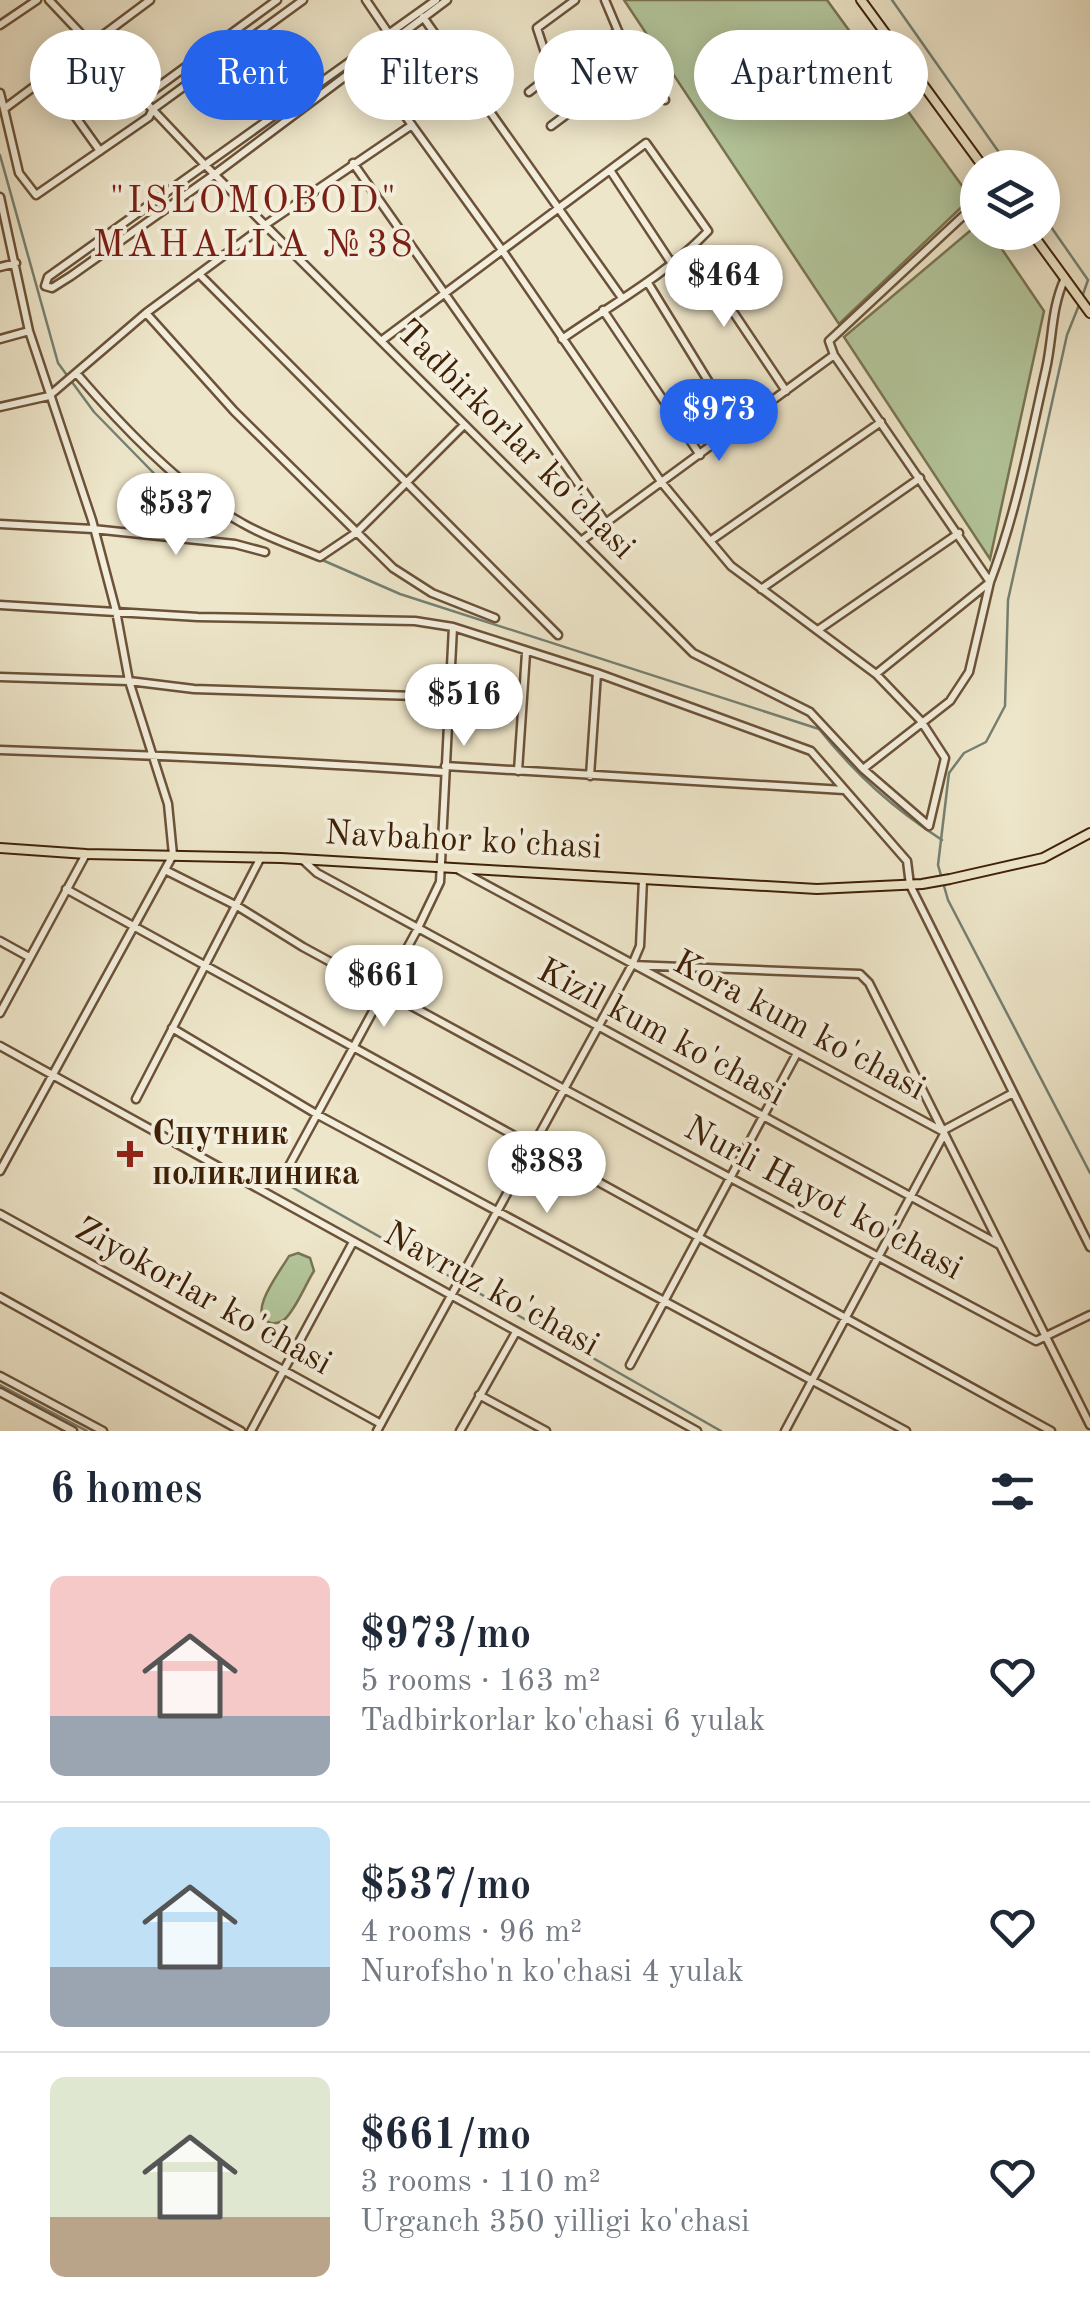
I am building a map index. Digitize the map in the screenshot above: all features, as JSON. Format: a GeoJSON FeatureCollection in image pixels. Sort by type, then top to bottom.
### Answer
{"type":"FeatureCollection","features":[{"type":"Feature","properties":{"kind":"main road"},"geometry":{"type":"LineString","coordinates":[[861,0],[971,150]]}},
{"type":"Feature","properties":{"kind":"main road"},"geometry":{"type":"LineString","coordinates":[[1044,250],[1090,313]]}},
{"type":"Feature","properties":{"kind":"main road","name":"Navbahor ko'chasi"},"geometry":{"type":"LineString","coordinates":[[0,848],[86,854],[261,857],[817,889],[950,879],[1043,858],[1090,833]]}},
{"type":"Feature","properties":{"kind":"street"},"geometry":{"type":"LineString","coordinates":[[0,25],[36,0]]}},
{"type":"Feature","properties":{"kind":"street","name":"Tadbirkorlar ko'chasi"},"geometry":{"type":"LineString","coordinates":[[49,0],[79,30]]}},
{"type":"Feature","properties":{"kind":"street"},"geometry":{"type":"LineString","coordinates":[[110,30],[150,0]]}},
{"type":"Feature","properties":{"kind":"street"},"geometry":{"type":"LineString","coordinates":[[161,85],[277,0]]}},
{"type":"Feature","properties":{"kind":"street"},"geometry":{"type":"LineString","coordinates":[[161,103],[302,0]]}},
{"type":"Feature","properties":{"kind":"street"},"geometry":{"type":"LineString","coordinates":[[366,0],[387,30]]}},
{"type":"Feature","properties":{"kind":"street"},"geometry":{"type":"LineString","coordinates":[[398,30],[436,0]]}},
{"type":"Feature","properties":{"kind":"street"},"geometry":{"type":"LineString","coordinates":[[401,30],[447,0]]}},
{"type":"Feature","properties":{"kind":"street"},"geometry":{"type":"LineString","coordinates":[[538,30],[575,0]]}},
{"type":"Feature","properties":{"kind":"street"},"geometry":{"type":"LineString","coordinates":[[605,0],[618,30]]}},
{"type":"Feature","properties":{"kind":"street"},"geometry":{"type":"LineString","coordinates":[[423,17],[622,298]]}},
{"type":"Feature","properties":{"kind":"street"},"geometry":{"type":"LineString","coordinates":[[344,68],[48,277],[46,286],[52,288],[62,282],[215,174],[344,75]]}},
{"type":"Feature","properties":{"kind":"street"},"geometry":{"type":"LineString","coordinates":[[529,92],[534,88]]}},
{"type":"Feature","properties":{"kind":"street"},"geometry":{"type":"LineString","coordinates":[[4,109],[30,90]]}},
{"type":"Feature","properties":{"kind":"street"},"geometry":{"type":"LineString","coordinates":[[0,93],[19,173],[36,195],[145,120]]}},
{"type":"Feature","properties":{"kind":"street","name":"Tadbirkorlar ko'chasi"},"geometry":{"type":"LineString","coordinates":[[161,118],[693,652],[810,712],[863,769],[929,826],[945,758],[921,721]]}},
{"type":"Feature","properties":{"kind":"street"},"geometry":{"type":"LineString","coordinates":[[78,120],[100,151]]}},
{"type":"Feature","properties":{"kind":"street"},"geometry":{"type":"LineString","coordinates":[[408,120],[662,483],[730,566],[876,674],[921,721]]}},
{"type":"Feature","properties":{"kind":"street"},"geometry":{"type":"LineString","coordinates":[[551,126],[559,120]]}},
{"type":"Feature","properties":{"kind":"street"},"geometry":{"type":"LineString","coordinates":[[0,407],[49,396],[146,313],[265,225],[412,125]]}},
{"type":"Feature","properties":{"kind":"street"},"geometry":{"type":"LineString","coordinates":[[381,341],[646,143],[708,231],[648,283],[562,339]]}},
{"type":"Feature","properties":{"kind":"street"},"geometry":{"type":"LineString","coordinates":[[353,163],[606,523]]}},
{"type":"Feature","properties":{"kind":"street"},"geometry":{"type":"LineString","coordinates":[[610,170],[672,264]]}},
{"type":"Feature","properties":{"kind":"street"},"geometry":{"type":"LineString","coordinates":[[178,183],[186,194]]}},
{"type":"Feature","properties":{"kind":"street"},"geometry":{"type":"LineString","coordinates":[[0,197],[29,331],[93,529],[116,611],[129,681],[168,804],[173,855],[0,1171]]}},
{"type":"Feature","properties":{"kind":"street"},"geometry":{"type":"LineString","coordinates":[[960,219],[829,341],[834,355],[990,582]]}},
{"type":"Feature","properties":{"kind":"street"},"geometry":{"type":"LineString","coordinates":[[691,249],[786,391]]}},
{"type":"Feature","properties":{"kind":"street"},"geometry":{"type":"LineString","coordinates":[[0,267],[16,264]]}},
{"type":"Feature","properties":{"kind":"street"},"geometry":{"type":"LineString","coordinates":[[200,275],[558,635]]}},
{"type":"Feature","properties":{"kind":"street"},"geometry":{"type":"LineString","coordinates":[[863,769],[950,701],[969,672],[1047,364],[1054,301],[1064,278]]}},
{"type":"Feature","properties":{"kind":"street"},"geometry":{"type":"LineString","coordinates":[[648,283],[718,397],[737,403],[744,423]]}},
{"type":"Feature","properties":{"kind":"street"},"geometry":{"type":"LineString","coordinates":[[603,310],[700,455]]}},
{"type":"Feature","properties":{"kind":"street"},"geometry":{"type":"LineString","coordinates":[[146,313],[234,411],[393,568],[432,593],[495,618]]}},
{"type":"Feature","properties":{"kind":"street"},"geometry":{"type":"LineString","coordinates":[[0,338],[29,331]]}},
{"type":"Feature","properties":{"kind":"street"},"geometry":{"type":"LineString","coordinates":[[580,542],[834,355]]}},
{"type":"Feature","properties":{"kind":"street"},"geometry":{"type":"LineString","coordinates":[[71,378],[201,495],[244,525],[320,557],[356,532],[464,425]]}},
{"type":"Feature","properties":{"kind":"street"},"geometry":{"type":"LineString","coordinates":[[710,541],[881,422]]}},
{"type":"Feature","properties":{"kind":"street"},"geometry":{"type":"LineString","coordinates":[[761,589],[920,478]]}},
{"type":"Feature","properties":{"kind":"street"},"geometry":{"type":"LineString","coordinates":[[0,524],[235,544],[265,552]]}},
{"type":"Feature","properties":{"kind":"street"},"geometry":{"type":"LineString","coordinates":[[818,630],[959,533]]}},
{"type":"Feature","properties":{"kind":"street"},"geometry":{"type":"LineString","coordinates":[[876,674],[990,582]]}},
{"type":"Feature","properties":{"kind":"street"},"geometry":{"type":"LineString","coordinates":[[0,605],[198,617],[415,621],[453,628],[597,673],[811,752],[907,861],[910,885],[1090,1246]]}},
{"type":"Feature","properties":{"kind":"street"},"geometry":{"type":"LineString","coordinates":[[282,1176],[418,930],[440,882],[453,628]]}},
{"type":"Feature","properties":{"kind":"street"},"geometry":{"type":"LineString","coordinates":[[518,771],[526,652]]}},
{"type":"Feature","properties":{"kind":"street"},"geometry":{"type":"LineString","coordinates":[[590,776],[597,673]]}},
{"type":"Feature","properties":{"kind":"street"},"geometry":{"type":"LineString","coordinates":[[0,677],[129,681],[194,690],[449,698]]}},
{"type":"Feature","properties":{"kind":"street"},"geometry":{"type":"LineString","coordinates":[[0,750],[518,771],[845,790]]}},
{"type":"Feature","properties":{"kind":"street"},"geometry":{"type":"LineString","coordinates":[[0,1013],[86,854]]}},
{"type":"Feature","properties":{"kind":"street"},"geometry":{"type":"LineString","coordinates":[[136,1100],[261,857]]}},
{"type":"Feature","properties":{"kind":"street","name":"Kizil kum ko'chasi"},"geometry":{"type":"LineString","coordinates":[[304,860],[317,873],[418,930],[998,1244]]}},
{"type":"Feature","properties":{"kind":"street","name":"Nurli Hayot ko'chasi"},"geometry":{"type":"LineString","coordinates":[[165,870],[1036,1341],[1044,1338]]}},
{"type":"Feature","properties":{"kind":"street","name":"Kora kum ko'chasi"},"geometry":{"type":"LineString","coordinates":[[458,870],[943,1133]]}},
{"type":"Feature","properties":{"kind":"street"},"geometry":{"type":"LineString","coordinates":[[379,1428],[632,966],[640,946],[643,878]]}},
{"type":"Feature","properties":{"kind":"street"},"geometry":{"type":"LineString","coordinates":[[66,890],[207,964],[1051,1431]]}},
{"type":"Feature","properties":{"kind":"street"},"geometry":{"type":"LineString","coordinates":[[0,941],[29,957]]}},
{"type":"Feature","properties":{"kind":"street","name":"Kora kum ko'chasi"},"geometry":{"type":"LineString","coordinates":[[632,966],[860,974],[869,983],[1090,1425]]}},
{"type":"Feature","properties":{"kind":"street"},"geometry":{"type":"LineString","coordinates":[[172,1028],[318,1115],[906,1431]]}},
{"type":"Feature","properties":{"kind":"street","name":"Navruz ko'chasi"},"geometry":{"type":"LineString","coordinates":[[0,1046],[697,1431]]}},
{"type":"Feature","properties":{"kind":"street"},"geometry":{"type":"LineString","coordinates":[[630,1365],[796,1055]]}},
{"type":"Feature","properties":{"kind":"street"},"geometry":{"type":"LineString","coordinates":[[785,1431],[943,1133],[1014,1093]]}},
{"type":"Feature","properties":{"kind":"street","name":"Ziyokorlar ko'chasi"},"geometry":{"type":"LineString","coordinates":[[0,1214],[283,1370],[379,1428]]}},
{"type":"Feature","properties":{"kind":"street"},"geometry":{"type":"LineString","coordinates":[[250,1431],[353,1242]]}},
{"type":"Feature","properties":{"kind":"street"},"geometry":{"type":"LineString","coordinates":[[0,1297],[241,1431]]}},
{"type":"Feature","properties":{"kind":"street"},"geometry":{"type":"LineString","coordinates":[[1044,1338],[1090,1315]]}},
{"type":"Feature","properties":{"kind":"street"},"geometry":{"type":"LineString","coordinates":[[460,1431],[516,1332]]}},
{"type":"Feature","properties":{"kind":"street"},"geometry":{"type":"LineString","coordinates":[[0,1376],[103,1431]]}},
{"type":"Feature","properties":{"kind":"street"},"geometry":{"type":"LineString","coordinates":[[0,1392],[74,1431]]}},
{"type":"Feature","properties":{"kind":"street"},"geometry":{"type":"LineString","coordinates":[[479,1395],[546,1431]]}},
{"type":"Feature","properties":{"kind":"green space"},"geometry":{"type":"Polygon","coordinates":[[[624,0],[827,0],[849,30],[694,30],[694,105],[674,75],[674,30],[644,30],[624,0]]]}},
{"type":"Feature","properties":{"kind":"green space"},"geometry":{"type":"Polygon","coordinates":[[[704,120],[914,120],[960,183],[960,208],[839,324],[704,120]]]}},
{"type":"Feature","properties":{"kind":"green space"},"geometry":{"type":"Polygon","coordinates":[[[960,239],[960,250],[1003,250],[1044,311],[990,559],[844,337],[960,239]]]}},
{"type":"Feature","properties":{"kind":"green space"},"geometry":{"type":"Polygon","coordinates":[[[298,1253],[310,1258],[314,1271],[289,1314],[282,1321],[271,1323],[264,1319],[263,1302],[289,1256],[298,1253]]]}},
{"type":"Feature","properties":{"kind":"waterway"},"geometry":{"type":"LineString","coordinates":[[892,0],[997,150]]}},
{"type":"Feature","properties":{"kind":"waterway"},"geometry":{"type":"LineString","coordinates":[[0,155],[58,363],[94,412],[178,498],[239,525]]}},
{"type":"Feature","properties":{"kind":"waterway"},"geometry":{"type":"LineString","coordinates":[[1060,240],[1088,280],[1082,297]]}},
{"type":"Feature","properties":{"kind":"waterway"},"geometry":{"type":"LineString","coordinates":[[1079,305],[1067,335],[1008,600],[1005,706],[986,742],[964,753],[949,773],[938,865],[948,900],[1090,1173]]}},
{"type":"Feature","properties":{"kind":"waterway"},"geometry":{"type":"LineString","coordinates":[[320,559],[400,594],[819,729],[876,790],[942,840]]}},
{"type":"Feature","properties":{"kind":"waterway"},"geometry":{"type":"LineString","coordinates":[[253,1165],[456,1280]]}},
{"type":"Feature","properties":{"kind":"waterway"},"geometry":{"type":"LineString","coordinates":[[463,1284],[721,1431]]}},
{"type":"Feature","properties":{"kind":"waterway"},"geometry":{"type":"LineString","coordinates":[[0,1385],[87,1431]]}},
{"type":"Feature","properties":{"kind":"place","name":"Спутник поликлиника"},"geometry":{"type":"Point","coordinates":[130,1154]}},
{"type":"Feature","properties":{"kind":"district","name":"\"ISLOMOBOD\" MAHALLA №38"},"geometry":{"type":"Point","coordinates":[254,224]}}]}
